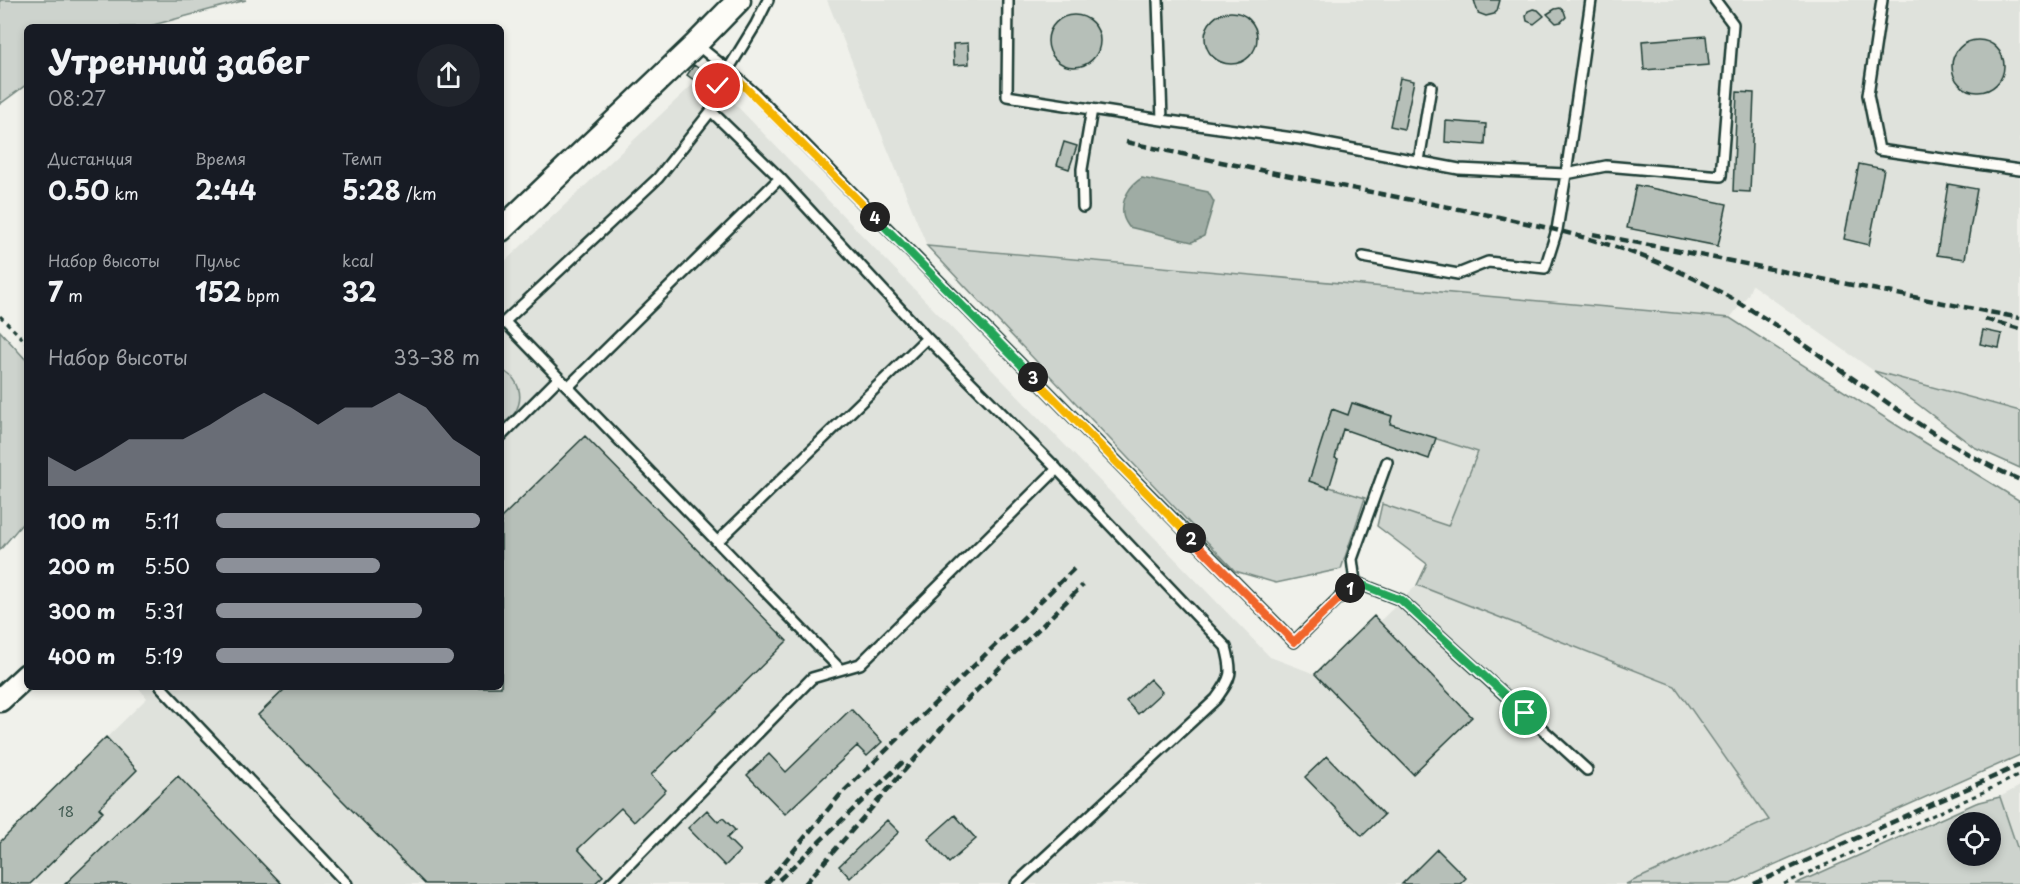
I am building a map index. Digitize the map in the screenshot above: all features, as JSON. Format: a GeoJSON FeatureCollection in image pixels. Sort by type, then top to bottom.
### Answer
{"type":"FeatureCollection","features":[{"type":"Feature","properties":{"kind":"street"},"geometry":{"type":"LineString","coordinates":[[504,227],[739,0]]}},
{"type":"Feature","properties":{"kind":"street"},"geometry":{"type":"LineString","coordinates":[[0,699],[24,678]]}},
{"type":"Feature","properties":{"kind":"lane"},"geometry":{"type":"LineString","coordinates":[[504,322],[658,178],[711,111],[718,86],[768,0]]}},
{"type":"Feature","properties":{"kind":"lane"},"geometry":{"type":"LineString","coordinates":[[1008,0],[1007,96],[1300,139],[1459,168],[1566,174],[1606,166],[1721,176],[1732,24],[1715,0]]}},
{"type":"Feature","properties":{"kind":"lane"},"geometry":{"type":"LineString","coordinates":[[1158,0],[1162,120]]}},
{"type":"Feature","properties":{"kind":"lane"},"geometry":{"type":"LineString","coordinates":[[1364,257],[1458,274],[1488,262],[1545,268],[1557,230],[1591,0]]}},
{"type":"Feature","properties":{"kind":"lane"},"geometry":{"type":"LineString","coordinates":[[1882,0],[1868,95],[1879,150],[2020,170]]}},
{"type":"Feature","properties":{"kind":"lane"},"geometry":{"type":"LineString","coordinates":[[696,44],[762,102],[1294,642],[1355,582]]}},
{"type":"Feature","properties":{"kind":"lane"},"geometry":{"type":"LineString","coordinates":[[1419,161],[1431,87]]}},
{"type":"Feature","properties":{"kind":"lane"},"geometry":{"type":"LineString","coordinates":[[1083,207],[1082,170],[1092,109]]}},
{"type":"Feature","properties":{"kind":"lane"},"geometry":{"type":"LineString","coordinates":[[711,111],[780,178],[927,338],[1058,469],[1226,647],[1231,668],[1227,684],[1216,699],[1016,884]]}},
{"type":"Feature","properties":{"kind":"lane"},"geometry":{"type":"LineString","coordinates":[[568,387],[780,178]]}},
{"type":"Feature","properties":{"kind":"lane"},"geometry":{"type":"LineString","coordinates":[[504,324],[568,387],[840,669]]}},
{"type":"Feature","properties":{"kind":"lane"},"geometry":{"type":"LineString","coordinates":[[717,542],[927,338]]}},
{"type":"Feature","properties":{"kind":"lane"},"geometry":{"type":"LineString","coordinates":[[504,433],[559,378]]}},
{"type":"Feature","properties":{"kind":"lane"},"geometry":{"type":"LineString","coordinates":[[1355,582],[1352,559],[1387,462]]}},
{"type":"Feature","properties":{"kind":"lane"},"geometry":{"type":"LineString","coordinates":[[610,884],[812,678],[861,664],[1058,469]]}},
{"type":"Feature","properties":{"kind":"lane"},"geometry":{"type":"LineString","coordinates":[[1355,582],[1401,600],[1587,770]]}},
{"type":"Feature","properties":{"kind":"lane"},"geometry":{"type":"LineString","coordinates":[[165,690],[347,884]]}},
{"type":"Feature","properties":{"kind":"path"},"geometry":{"type":"LineString","coordinates":[[0,316],[24,340]]}},
{"type":"Feature","properties":{"kind":"path"},"geometry":{"type":"LineString","coordinates":[[1784,884],[2020,775]]}},
{"type":"Feature","properties":{"kind":"shaded area"},"geometry":{"type":"Polygon","coordinates":[[[0,0],[246,0],[157,24],[24,24],[24,86],[0,104],[0,0]]]}},
{"type":"Feature","properties":{"kind":"shaded area"},"geometry":{"type":"Polygon","coordinates":[[[827,0],[2020,0],[2020,411],[1874,371],[1752,285],[1748,295],[1730,318],[927,246],[827,0]]]}},
{"type":"Feature","properties":{"kind":"shaded area"},"geometry":{"type":"Polygon","coordinates":[[[705,73],[1270,657],[1315,674],[1374,616],[1379,622],[1417,585],[1675,686],[1769,821],[1626,884],[0,884],[0,842],[147,698],[140,690],[504,690],[504,262],[705,73]]]}},
{"type":"Feature","properties":{"kind":"shaded area"},"geometry":{"type":"Polygon","coordinates":[[[1142,178],[1208,192],[1214,202],[1204,236],[1192,242],[1129,227],[1123,216],[1123,203],[1130,189],[1142,178]]]}},
{"type":"Feature","properties":{"kind":"shaded area"},"geometry":{"type":"Polygon","coordinates":[[[927,246],[1730,318],[2020,501],[2020,755],[1731,884],[1626,884],[1769,820],[1675,686],[1417,585],[1427,564],[1377,526],[1382,504],[1448,526],[1478,452],[1390,424],[1392,416],[1353,403],[1348,415],[1332,409],[1310,481],[1365,498],[1341,569],[1276,583],[1235,571],[927,246]]]}},
{"type":"Feature","properties":{"kind":"shaded area"},"geometry":{"type":"Polygon","coordinates":[[[0,331],[24,358],[24,522],[0,550],[0,331]]]}},
{"type":"Feature","properties":{"kind":"shaded area"},"geometry":{"type":"Polygon","coordinates":[[[504,371],[513,378],[520,398],[516,411],[504,423],[504,371]]]}},
{"type":"Feature","properties":{"kind":"shaded area"},"geometry":{"type":"Polygon","coordinates":[[[1874,371],[2020,411],[2020,468],[1974,447],[1874,371]]]}},
{"type":"Feature","properties":{"kind":"shaded area"},"geometry":{"type":"Polygon","coordinates":[[[1352,403],[1392,416],[1390,423],[1479,452],[1448,526],[1309,481],[1332,409],[1352,403]]]}},
{"type":"Feature","properties":{"kind":"shaded area"},"geometry":{"type":"Polygon","coordinates":[[[2020,786],[2020,856],[2000,797],[2020,786]]]}},
{"type":"Feature","properties":{"kind":"shaded area"},"geometry":{"type":"Polygon","coordinates":[[[2000,797],[2020,856],[2020,884],[1795,884],[1947,816],[1947,866],[2001,866],[2001,812],[1956,812],[1976,803],[2000,797]]]}},
{"type":"Feature","properties":{"kind":"building"},"geometry":{"type":"Polygon","coordinates":[[[1474,0],[1500,0],[1497,11],[1486,16],[1478,13],[1474,0]]]}},
{"type":"Feature","properties":{"kind":"building"},"geometry":{"type":"Polygon","coordinates":[[[1560,8],[1566,17],[1556,23],[1547,14],[1560,8]]]}},
{"type":"Feature","properties":{"kind":"building"},"geometry":{"type":"Polygon","coordinates":[[[1538,10],[1544,16],[1534,24],[1527,21],[1526,16],[1528,11],[1538,10]]]}},
{"type":"Feature","properties":{"kind":"building"},"geometry":{"type":"Polygon","coordinates":[[[1231,12],[1245,16],[1253,24],[1257,38],[1253,52],[1245,60],[1231,64],[1217,60],[1209,52],[1205,38],[1209,24],[1217,16],[1231,12]]]}},
{"type":"Feature","properties":{"kind":"building"},"geometry":{"type":"Polygon","coordinates":[[[1074,15],[1088,19],[1096,27],[1100,41],[1096,55],[1088,63],[1074,67],[1060,63],[1052,55],[1048,41],[1052,27],[1060,19],[1074,15]]]}},
{"type":"Feature","properties":{"kind":"building"},"geometry":{"type":"Polygon","coordinates":[[[1706,36],[1709,65],[1644,70],[1642,41],[1706,36]]]}},
{"type":"Feature","properties":{"kind":"building"},"geometry":{"type":"Polygon","coordinates":[[[1978,40],[1992,44],[2000,52],[2004,66],[2000,80],[1992,88],[1978,92],[1964,88],[1956,80],[1952,66],[1956,52],[1964,44],[1978,40]]]}},
{"type":"Feature","properties":{"kind":"building"},"geometry":{"type":"Polygon","coordinates":[[[968,43],[969,64],[954,65],[953,44],[968,43]]]}},
{"type":"Feature","properties":{"kind":"building"},"geometry":{"type":"Polygon","coordinates":[[[694,65],[705,73],[698,83],[687,75],[694,65]]]}},
{"type":"Feature","properties":{"kind":"building"},"geometry":{"type":"Polygon","coordinates":[[[1400,78],[1414,81],[1404,129],[1390,126],[1400,78]]]}},
{"type":"Feature","properties":{"kind":"building"},"geometry":{"type":"Polygon","coordinates":[[[1737,92],[1754,93],[1750,192],[1733,191],[1737,92]]]}},
{"type":"Feature","properties":{"kind":"building"},"geometry":{"type":"Polygon","coordinates":[[[1446,121],[1486,124],[1485,145],[1445,142],[1446,121]]]}},
{"type":"Feature","properties":{"kind":"building"},"geometry":{"type":"Polygon","coordinates":[[[1064,142],[1077,146],[1069,169],[1057,165],[1064,142]]]}},
{"type":"Feature","properties":{"kind":"building"},"geometry":{"type":"Polygon","coordinates":[[[1859,164],[1884,169],[1869,245],[1844,239],[1859,164]]]}},
{"type":"Feature","properties":{"kind":"building"},"geometry":{"type":"Polygon","coordinates":[[[1948,184],[1977,189],[1965,259],[1937,255],[1948,184]]]}},
{"type":"Feature","properties":{"kind":"building"},"geometry":{"type":"Polygon","coordinates":[[[1636,185],[1727,204],[1718,246],[1627,228],[1636,185]]]}},
{"type":"Feature","properties":{"kind":"building"},"geometry":{"type":"Polygon","coordinates":[[[1983,330],[2002,334],[1999,348],[1980,344],[1983,330]]]}},
{"type":"Feature","properties":{"kind":"building"},"geometry":{"type":"Polygon","coordinates":[[[1352,403],[1392,416],[1390,424],[1436,438],[1429,459],[1343,429],[1335,458],[1338,459],[1329,488],[1309,481],[1332,409],[1348,415],[1352,403]]]}},
{"type":"Feature","properties":{"kind":"building"},"geometry":{"type":"Polygon","coordinates":[[[585,436],[787,641],[651,775],[666,790],[634,822],[621,808],[578,849],[603,876],[594,884],[425,884],[258,715],[284,690],[504,690],[504,515],[585,436]]]}},
{"type":"Feature","properties":{"kind":"building"},"geometry":{"type":"Polygon","coordinates":[[[1374,616],[1472,717],[1413,774],[1315,674],[1374,616]]]}},
{"type":"Feature","properties":{"kind":"building"},"geometry":{"type":"Polygon","coordinates":[[[1150,679],[1162,692],[1138,714],[1126,701],[1150,679]]]}},
{"type":"Feature","properties":{"kind":"building"},"geometry":{"type":"Polygon","coordinates":[[[851,709],[882,742],[867,756],[857,746],[785,814],[747,775],[769,754],[786,772],[851,709]]]}},
{"type":"Feature","properties":{"kind":"building"},"geometry":{"type":"Polygon","coordinates":[[[106,737],[137,770],[99,808],[103,812],[30,884],[0,884],[0,842],[106,737]]]}},
{"type":"Feature","properties":{"kind":"building"},"geometry":{"type":"Polygon","coordinates":[[[1327,756],[1384,815],[1362,836],[1305,777],[1327,756]]]}},
{"type":"Feature","properties":{"kind":"building"},"geometry":{"type":"Polygon","coordinates":[[[178,776],[282,884],[65,884],[178,776]]]}},
{"type":"Feature","properties":{"kind":"building"},"geometry":{"type":"Polygon","coordinates":[[[707,810],[718,822],[723,818],[735,830],[727,838],[740,851],[725,866],[688,828],[707,810]]]}},
{"type":"Feature","properties":{"kind":"building"},"geometry":{"type":"Polygon","coordinates":[[[955,815],[976,839],[949,863],[928,839],[955,815]]]}},
{"type":"Feature","properties":{"kind":"building"},"geometry":{"type":"Polygon","coordinates":[[[887,820],[899,832],[850,878],[839,866],[887,820]]]}},
{"type":"Feature","properties":{"kind":"building"},"geometry":{"type":"Polygon","coordinates":[[[1437,849],[1466,878],[1460,884],[1402,884],[1437,849]]]}},
{"type":"Feature","properties":{"kind":"railway"},"geometry":{"type":"LineString","coordinates":[[1126,142],[1523,222],[1593,240],[1660,263],[1736,301],[1935,434],[1977,459],[2020,480]]}},
{"type":"Feature","properties":{"kind":"railway"},"geometry":{"type":"LineString","coordinates":[[1593,234],[2020,318]]}},
{"type":"Feature","properties":{"kind":"railway"},"geometry":{"type":"LineString","coordinates":[[1985,319],[2020,329]]}},
{"type":"Feature","properties":{"kind":"railway"},"geometry":{"type":"LineString","coordinates":[[766,884],[840,795],[1077,566]]}},
{"type":"Feature","properties":{"kind":"railway"},"geometry":{"type":"LineString","coordinates":[[805,884],[961,706],[1083,585]]}},
{"type":"Feature","properties":{"kind":"railway"},"geometry":{"type":"LineString","coordinates":[[779,880],[905,760]]}},
{"type":"Feature","properties":{"kind":"railway"},"geometry":{"type":"LineString","coordinates":[[1754,884],[2020,765]]}},
{"type":"Feature","properties":{"kind":"route"},"geometry":{"type":"LineString","coordinates":[[718,86],[727,69],[754,93],[1294,642],[1355,582],[1401,600],[1525,713]]}}]}
